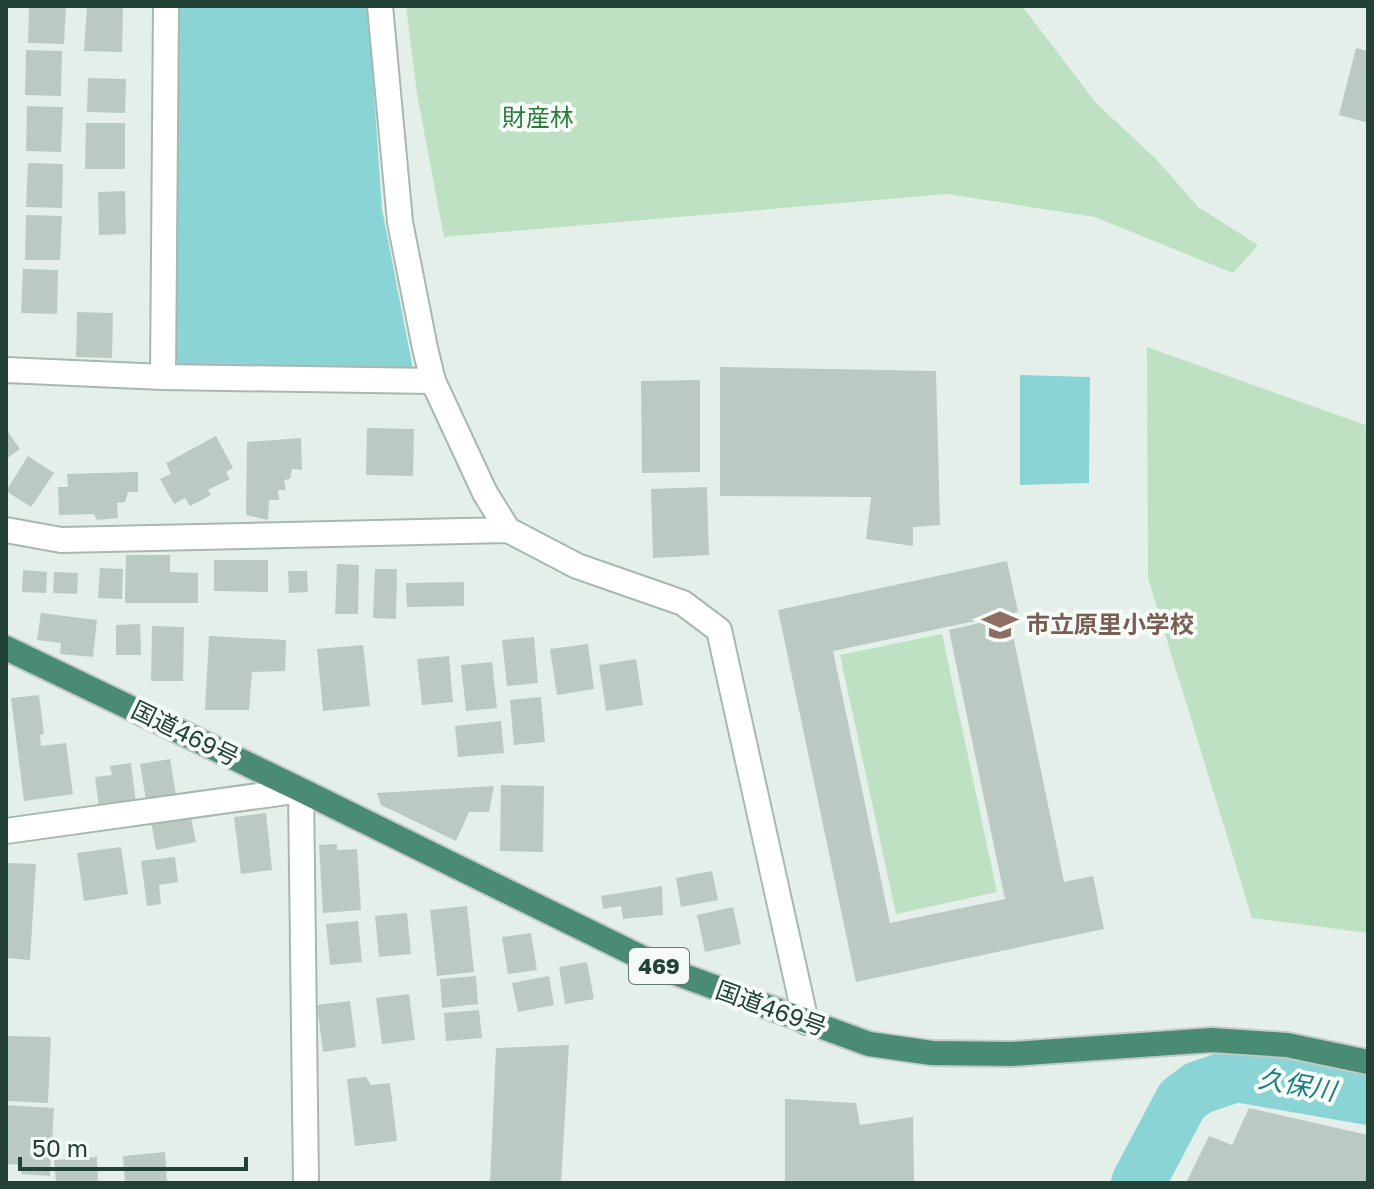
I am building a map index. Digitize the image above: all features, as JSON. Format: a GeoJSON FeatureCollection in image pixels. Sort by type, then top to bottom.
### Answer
{"type":"FeatureCollection","features":[{"type":"Feature","properties":{"kind":"highway","name":"国道469号"},"geometry":{"type":"LineString","coordinates":[[6,648],[665,969],[869,1044],[932,1053],[1012,1054],[1212,1040],[1287,1045],[1368,1062]]}},
{"type":"Feature","properties":{"kind":"street"},"geometry":{"type":"LineString","coordinates":[[163,377],[166,6]]}},
{"type":"Feature","properties":{"kind":"street"},"geometry":{"type":"LineString","coordinates":[[380,6],[400,222],[433,381],[485,493],[508,530]]}},
{"type":"Feature","properties":{"kind":"street"},"geometry":{"type":"LineString","coordinates":[[6,370],[163,377],[433,381]]}},
{"type":"Feature","properties":{"kind":"street"},"geometry":{"type":"LineString","coordinates":[[6,530],[61,540],[508,530],[577,566],[683,603],[719,630],[806,1022]]}},
{"type":"Feature","properties":{"kind":"street"},"geometry":{"type":"LineString","coordinates":[[6,831],[301,790],[306,1183]]}},
{"type":"Feature","properties":{"kind":"green space","name":"財産林"},"geometry":{"type":"Polygon","coordinates":[[[406,6],[1022,6],[1096,103],[1157,160],[1198,207],[1258,245],[1233,273],[1095,217],[947,194],[444,237],[417,94],[406,6]]]}},
{"type":"Feature","properties":{"kind":"green space"},"geometry":{"type":"Polygon","coordinates":[[[1147,347],[1368,426],[1368,933],[1252,918],[1148,578],[1147,347]]]}},
{"type":"Feature","properties":{"kind":"green space"},"geometry":{"type":"Polygon","coordinates":[[[942,634],[997,892],[896,914],[840,655],[942,634]]]}},
{"type":"Feature","properties":{"kind":"water"},"geometry":{"type":"Polygon","coordinates":[[[175,6],[368,6],[382,209],[413,369],[173,364],[175,6]]]}},
{"type":"Feature","properties":{"kind":"water"},"geometry":{"type":"Polygon","coordinates":[[[1020,375],[1090,377],[1089,483],[1020,485],[1020,375]]]}},
{"type":"Feature","properties":{"kind":"building"},"geometry":{"type":"Polygon","coordinates":[[[29,6],[66,6],[64,44],[28,43],[29,6]]]}},
{"type":"Feature","properties":{"kind":"building"},"geometry":{"type":"Polygon","coordinates":[[[87,6],[123,6],[122,52],[84,51],[87,6]]]}},
{"type":"Feature","properties":{"kind":"building"},"geometry":{"type":"Polygon","coordinates":[[[1356,48],[1368,51],[1368,123],[1339,115],[1356,48]]]}},
{"type":"Feature","properties":{"kind":"building"},"geometry":{"type":"Polygon","coordinates":[[[26,50],[62,51],[61,96],[25,95],[26,50]]]}},
{"type":"Feature","properties":{"kind":"building"},"geometry":{"type":"Polygon","coordinates":[[[88,78],[126,79],[125,113],[87,112],[88,78]]]}},
{"type":"Feature","properties":{"kind":"building"},"geometry":{"type":"Polygon","coordinates":[[[27,106],[63,107],[61,152],[26,151],[27,106]]]}},
{"type":"Feature","properties":{"kind":"building"},"geometry":{"type":"Polygon","coordinates":[[[86,123],[125,123],[125,169],[85,169],[86,123]]]}},
{"type":"Feature","properties":{"kind":"building"},"geometry":{"type":"Polygon","coordinates":[[[28,163],[63,164],[62,208],[26,207],[28,163]]]}},
{"type":"Feature","properties":{"kind":"building"},"geometry":{"type":"Polygon","coordinates":[[[125,191],[126,234],[99,235],[98,192],[125,191]]]}},
{"type":"Feature","properties":{"kind":"building"},"geometry":{"type":"Polygon","coordinates":[[[26,215],[62,216],[60,260],[25,260],[26,215]]]}},
{"type":"Feature","properties":{"kind":"building"},"geometry":{"type":"Polygon","coordinates":[[[23,269],[58,270],[57,314],[21,313],[23,269]]]}},
{"type":"Feature","properties":{"kind":"building"},"geometry":{"type":"Polygon","coordinates":[[[77,312],[113,313],[112,358],[76,357],[77,312]]]}},
{"type":"Feature","properties":{"kind":"building"},"geometry":{"type":"Polygon","coordinates":[[[720,367],[936,371],[940,525],[913,527],[913,546],[866,539],[871,497],[720,496],[720,367]]]}},
{"type":"Feature","properties":{"kind":"building"},"geometry":{"type":"Polygon","coordinates":[[[700,380],[700,472],[642,473],[641,381],[700,380]]]}},
{"type":"Feature","properties":{"kind":"building"},"geometry":{"type":"Polygon","coordinates":[[[367,428],[414,429],[413,476],[366,475],[367,428]]]}},
{"type":"Feature","properties":{"kind":"building"},"geometry":{"type":"Polygon","coordinates":[[[6,429],[20,449],[6,459],[6,429]]]}},
{"type":"Feature","properties":{"kind":"building"},"geometry":{"type":"Polygon","coordinates":[[[216,436],[233,468],[226,472],[230,479],[208,490],[211,495],[190,506],[185,498],[174,504],[160,479],[171,474],[166,463],[216,436]]]}},
{"type":"Feature","properties":{"kind":"building"},"geometry":{"type":"Polygon","coordinates":[[[301,438],[302,470],[292,469],[290,479],[284,480],[286,490],[278,490],[279,500],[269,500],[268,520],[246,515],[247,442],[301,438]]]}},
{"type":"Feature","properties":{"kind":"building"},"geometry":{"type":"Polygon","coordinates":[[[28,456],[54,473],[31,507],[6,491],[28,456]]]}},
{"type":"Feature","properties":{"kind":"building"},"geometry":{"type":"Polygon","coordinates":[[[138,472],[138,492],[128,492],[125,502],[117,503],[118,518],[97,520],[94,514],[59,515],[58,487],[68,487],[67,474],[138,472]]]}},
{"type":"Feature","properties":{"kind":"building"},"geometry":{"type":"Polygon","coordinates":[[[707,487],[709,555],[653,558],[651,489],[707,487]]]}},
{"type":"Feature","properties":{"kind":"building"},"geometry":{"type":"Polygon","coordinates":[[[126,555],[170,555],[170,572],[198,573],[198,603],[125,603],[126,555]]]}},
{"type":"Feature","properties":{"kind":"building"},"geometry":{"type":"Polygon","coordinates":[[[214,560],[268,560],[268,592],[214,591],[214,560]]]}},
{"type":"Feature","properties":{"kind":"building"},"geometry":{"type":"Polygon","coordinates":[[[1007,561],[1018,612],[833,651],[890,923],[1005,899],[949,630],[1009,616],[1064,882],[1093,876],[1104,929],[856,982],[778,610],[1007,561]]]}},
{"type":"Feature","properties":{"kind":"building"},"geometry":{"type":"Polygon","coordinates":[[[337,564],[359,565],[358,614],[335,614],[337,564]]]}},
{"type":"Feature","properties":{"kind":"building"},"geometry":{"type":"Polygon","coordinates":[[[100,568],[123,569],[122,599],[98,598],[100,568]]]}},
{"type":"Feature","properties":{"kind":"building"},"geometry":{"type":"Polygon","coordinates":[[[375,569],[397,569],[396,619],[373,618],[375,569]]]}},
{"type":"Feature","properties":{"kind":"building"},"geometry":{"type":"Polygon","coordinates":[[[23,570],[47,572],[46,593],[22,592],[23,570]]]}},
{"type":"Feature","properties":{"kind":"building"},"geometry":{"type":"Polygon","coordinates":[[[288,571],[307,571],[308,592],[289,593],[288,571]]]}},
{"type":"Feature","properties":{"kind":"building"},"geometry":{"type":"Polygon","coordinates":[[[54,572],[78,573],[77,594],[53,593],[54,572]]]}},
{"type":"Feature","properties":{"kind":"building"},"geometry":{"type":"Polygon","coordinates":[[[464,582],[464,606],[407,607],[406,583],[464,582]]]}},
{"type":"Feature","properties":{"kind":"building"},"geometry":{"type":"Polygon","coordinates":[[[41,613],[97,620],[93,657],[60,654],[61,643],[37,640],[41,613]]]}},
{"type":"Feature","properties":{"kind":"building"},"geometry":{"type":"Polygon","coordinates":[[[140,624],[141,655],[116,655],[116,625],[140,624]]]}},
{"type":"Feature","properties":{"kind":"building"},"geometry":{"type":"Polygon","coordinates":[[[152,626],[184,627],[183,681],[151,681],[152,626]]]}},
{"type":"Feature","properties":{"kind":"building"},"geometry":{"type":"Polygon","coordinates":[[[209,636],[286,640],[285,671],[252,672],[249,710],[205,710],[209,636]]]}},
{"type":"Feature","properties":{"kind":"building"},"geometry":{"type":"Polygon","coordinates":[[[534,637],[538,683],[507,686],[502,640],[534,637]]]}},
{"type":"Feature","properties":{"kind":"building"},"geometry":{"type":"Polygon","coordinates":[[[588,644],[594,689],[557,695],[550,649],[588,644]]]}},
{"type":"Feature","properties":{"kind":"building"},"geometry":{"type":"Polygon","coordinates":[[[363,645],[370,706],[323,711],[317,649],[363,645]]]}},
{"type":"Feature","properties":{"kind":"building"},"geometry":{"type":"Polygon","coordinates":[[[449,656],[453,702],[422,705],[417,659],[449,656]]]}},
{"type":"Feature","properties":{"kind":"building"},"geometry":{"type":"Polygon","coordinates":[[[636,659],[643,705],[606,711],[599,665],[636,659]]]}},
{"type":"Feature","properties":{"kind":"building"},"geometry":{"type":"Polygon","coordinates":[[[492,662],[497,708],[466,711],[461,665],[492,662]]]}},
{"type":"Feature","properties":{"kind":"building"},"geometry":{"type":"Polygon","coordinates":[[[39,695],[44,734],[40,735],[41,746],[66,743],[73,794],[24,801],[11,698],[39,695]]]}},
{"type":"Feature","properties":{"kind":"building"},"geometry":{"type":"Polygon","coordinates":[[[541,697],[545,742],[514,745],[510,700],[541,697]]]}},
{"type":"Feature","properties":{"kind":"building"},"geometry":{"type":"Polygon","coordinates":[[[501,721],[504,753],[458,757],[455,726],[501,721]]]}},
{"type":"Feature","properties":{"kind":"building"},"geometry":{"type":"Polygon","coordinates":[[[170,759],[176,795],[146,800],[140,764],[170,759]]]}},
{"type":"Feature","properties":{"kind":"building"},"geometry":{"type":"Polygon","coordinates":[[[131,763],[136,803],[99,807],[95,777],[112,775],[110,766],[131,763]]]}},
{"type":"Feature","properties":{"kind":"building"},"geometry":{"type":"Polygon","coordinates":[[[501,785],[544,786],[543,852],[500,851],[501,785]]]}},
{"type":"Feature","properties":{"kind":"building"},"geometry":{"type":"Polygon","coordinates":[[[494,786],[489,812],[469,812],[456,841],[381,805],[377,793],[494,786]]]}},
{"type":"Feature","properties":{"kind":"building"},"geometry":{"type":"Polygon","coordinates":[[[190,813],[196,842],[156,850],[151,821],[190,813]]]}},
{"type":"Feature","properties":{"kind":"building"},"geometry":{"type":"Polygon","coordinates":[[[266,813],[272,870],[241,874],[234,817],[266,813]]]}},
{"type":"Feature","properties":{"kind":"building"},"geometry":{"type":"Polygon","coordinates":[[[337,844],[337,850],[357,849],[361,910],[323,913],[319,845],[337,844]]]}},
{"type":"Feature","properties":{"kind":"building"},"geometry":{"type":"Polygon","coordinates":[[[121,847],[128,894],[84,901],[77,853],[121,847]]]}},
{"type":"Feature","properties":{"kind":"building"},"geometry":{"type":"Polygon","coordinates":[[[175,857],[178,882],[159,885],[161,904],[147,906],[141,861],[175,857]]]}},
{"type":"Feature","properties":{"kind":"building"},"geometry":{"type":"Polygon","coordinates":[[[6,863],[36,864],[30,960],[6,958],[6,863]]]}},
{"type":"Feature","properties":{"kind":"building"},"geometry":{"type":"Polygon","coordinates":[[[712,871],[718,900],[681,907],[676,878],[712,871]]]}},
{"type":"Feature","properties":{"kind":"building"},"geometry":{"type":"Polygon","coordinates":[[[662,886],[663,915],[623,919],[621,906],[603,909],[601,896],[662,886]]]}},
{"type":"Feature","properties":{"kind":"building"},"geometry":{"type":"Polygon","coordinates":[[[467,906],[474,972],[437,976],[430,910],[467,906]]]}},
{"type":"Feature","properties":{"kind":"building"},"geometry":{"type":"Polygon","coordinates":[[[733,907],[741,944],[705,952],[697,915],[733,907]]]}},
{"type":"Feature","properties":{"kind":"building"},"geometry":{"type":"Polygon","coordinates":[[[407,913],[411,954],[379,957],[375,916],[407,913]]]}},
{"type":"Feature","properties":{"kind":"building"},"geometry":{"type":"Polygon","coordinates":[[[358,921],[362,962],[330,965],[326,924],[358,921]]]}},
{"type":"Feature","properties":{"kind":"building"},"geometry":{"type":"Polygon","coordinates":[[[531,933],[537,970],[508,974],[502,937],[531,933]]]}},
{"type":"Feature","properties":{"kind":"building"},"geometry":{"type":"Polygon","coordinates":[[[587,962],[594,999],[565,1004],[559,967],[587,962]]]}},
{"type":"Feature","properties":{"kind":"building"},"geometry":{"type":"Polygon","coordinates":[[[476,976],[478,1004],[442,1008],[440,979],[476,976]]]}},
{"type":"Feature","properties":{"kind":"building"},"geometry":{"type":"Polygon","coordinates":[[[549,976],[554,1005],[518,1012],[512,983],[549,976]]]}},
{"type":"Feature","properties":{"kind":"building"},"geometry":{"type":"Polygon","coordinates":[[[409,994],[415,1040],[382,1044],[376,998],[409,994]]]}},
{"type":"Feature","properties":{"kind":"building"},"geometry":{"type":"Polygon","coordinates":[[[350,1001],[356,1047],[323,1052],[317,1005],[350,1001]]]}},
{"type":"Feature","properties":{"kind":"building"},"geometry":{"type":"Polygon","coordinates":[[[479,1010],[482,1038],[446,1041],[444,1013],[479,1010]]]}},
{"type":"Feature","properties":{"kind":"building"},"geometry":{"type":"Polygon","coordinates":[[[6,1036],[51,1037],[48,1103],[6,1101],[6,1036]]]}},
{"type":"Feature","properties":{"kind":"building"},"geometry":{"type":"Polygon","coordinates":[[[569,1045],[561,1183],[490,1183],[496,1048],[569,1045]]]}},
{"type":"Feature","properties":{"kind":"building"},"geometry":{"type":"Polygon","coordinates":[[[366,1077],[371,1085],[390,1083],[397,1141],[355,1146],[347,1079],[366,1077]]]}},
{"type":"Feature","properties":{"kind":"building"},"geometry":{"type":"Polygon","coordinates":[[[785,1099],[856,1103],[860,1125],[913,1117],[914,1183],[785,1183],[785,1099]]]}},
{"type":"Feature","properties":{"kind":"building"},"geometry":{"type":"Polygon","coordinates":[[[6,1105],[54,1108],[50,1176],[21,1174],[22,1165],[6,1164],[6,1105]]]}},
{"type":"Feature","properties":{"kind":"building"},"geometry":{"type":"Polygon","coordinates":[[[1249,1108],[1368,1135],[1368,1183],[1186,1183],[1209,1136],[1232,1145],[1249,1108]]]}},
{"type":"Feature","properties":{"kind":"building"},"geometry":{"type":"Polygon","coordinates":[[[165,1152],[167,1183],[125,1183],[123,1156],[165,1152]]]}},
{"type":"Feature","properties":{"kind":"building"},"geometry":{"type":"Polygon","coordinates":[[[97,1157],[98,1183],[56,1183],[54,1160],[97,1157]]]}},
{"type":"Feature","properties":{"kind":"waterway","name":"久保川"},"geometry":{"type":"LineString","coordinates":[[1138,1183],[1182,1100],[1198,1088],[1236,1075],[1368,1098]]}},
{"type":"Feature","properties":{"kind":"place","name":"市立原里小学校"},"geometry":{"type":"Point","coordinates":[1000,625]}}]}
